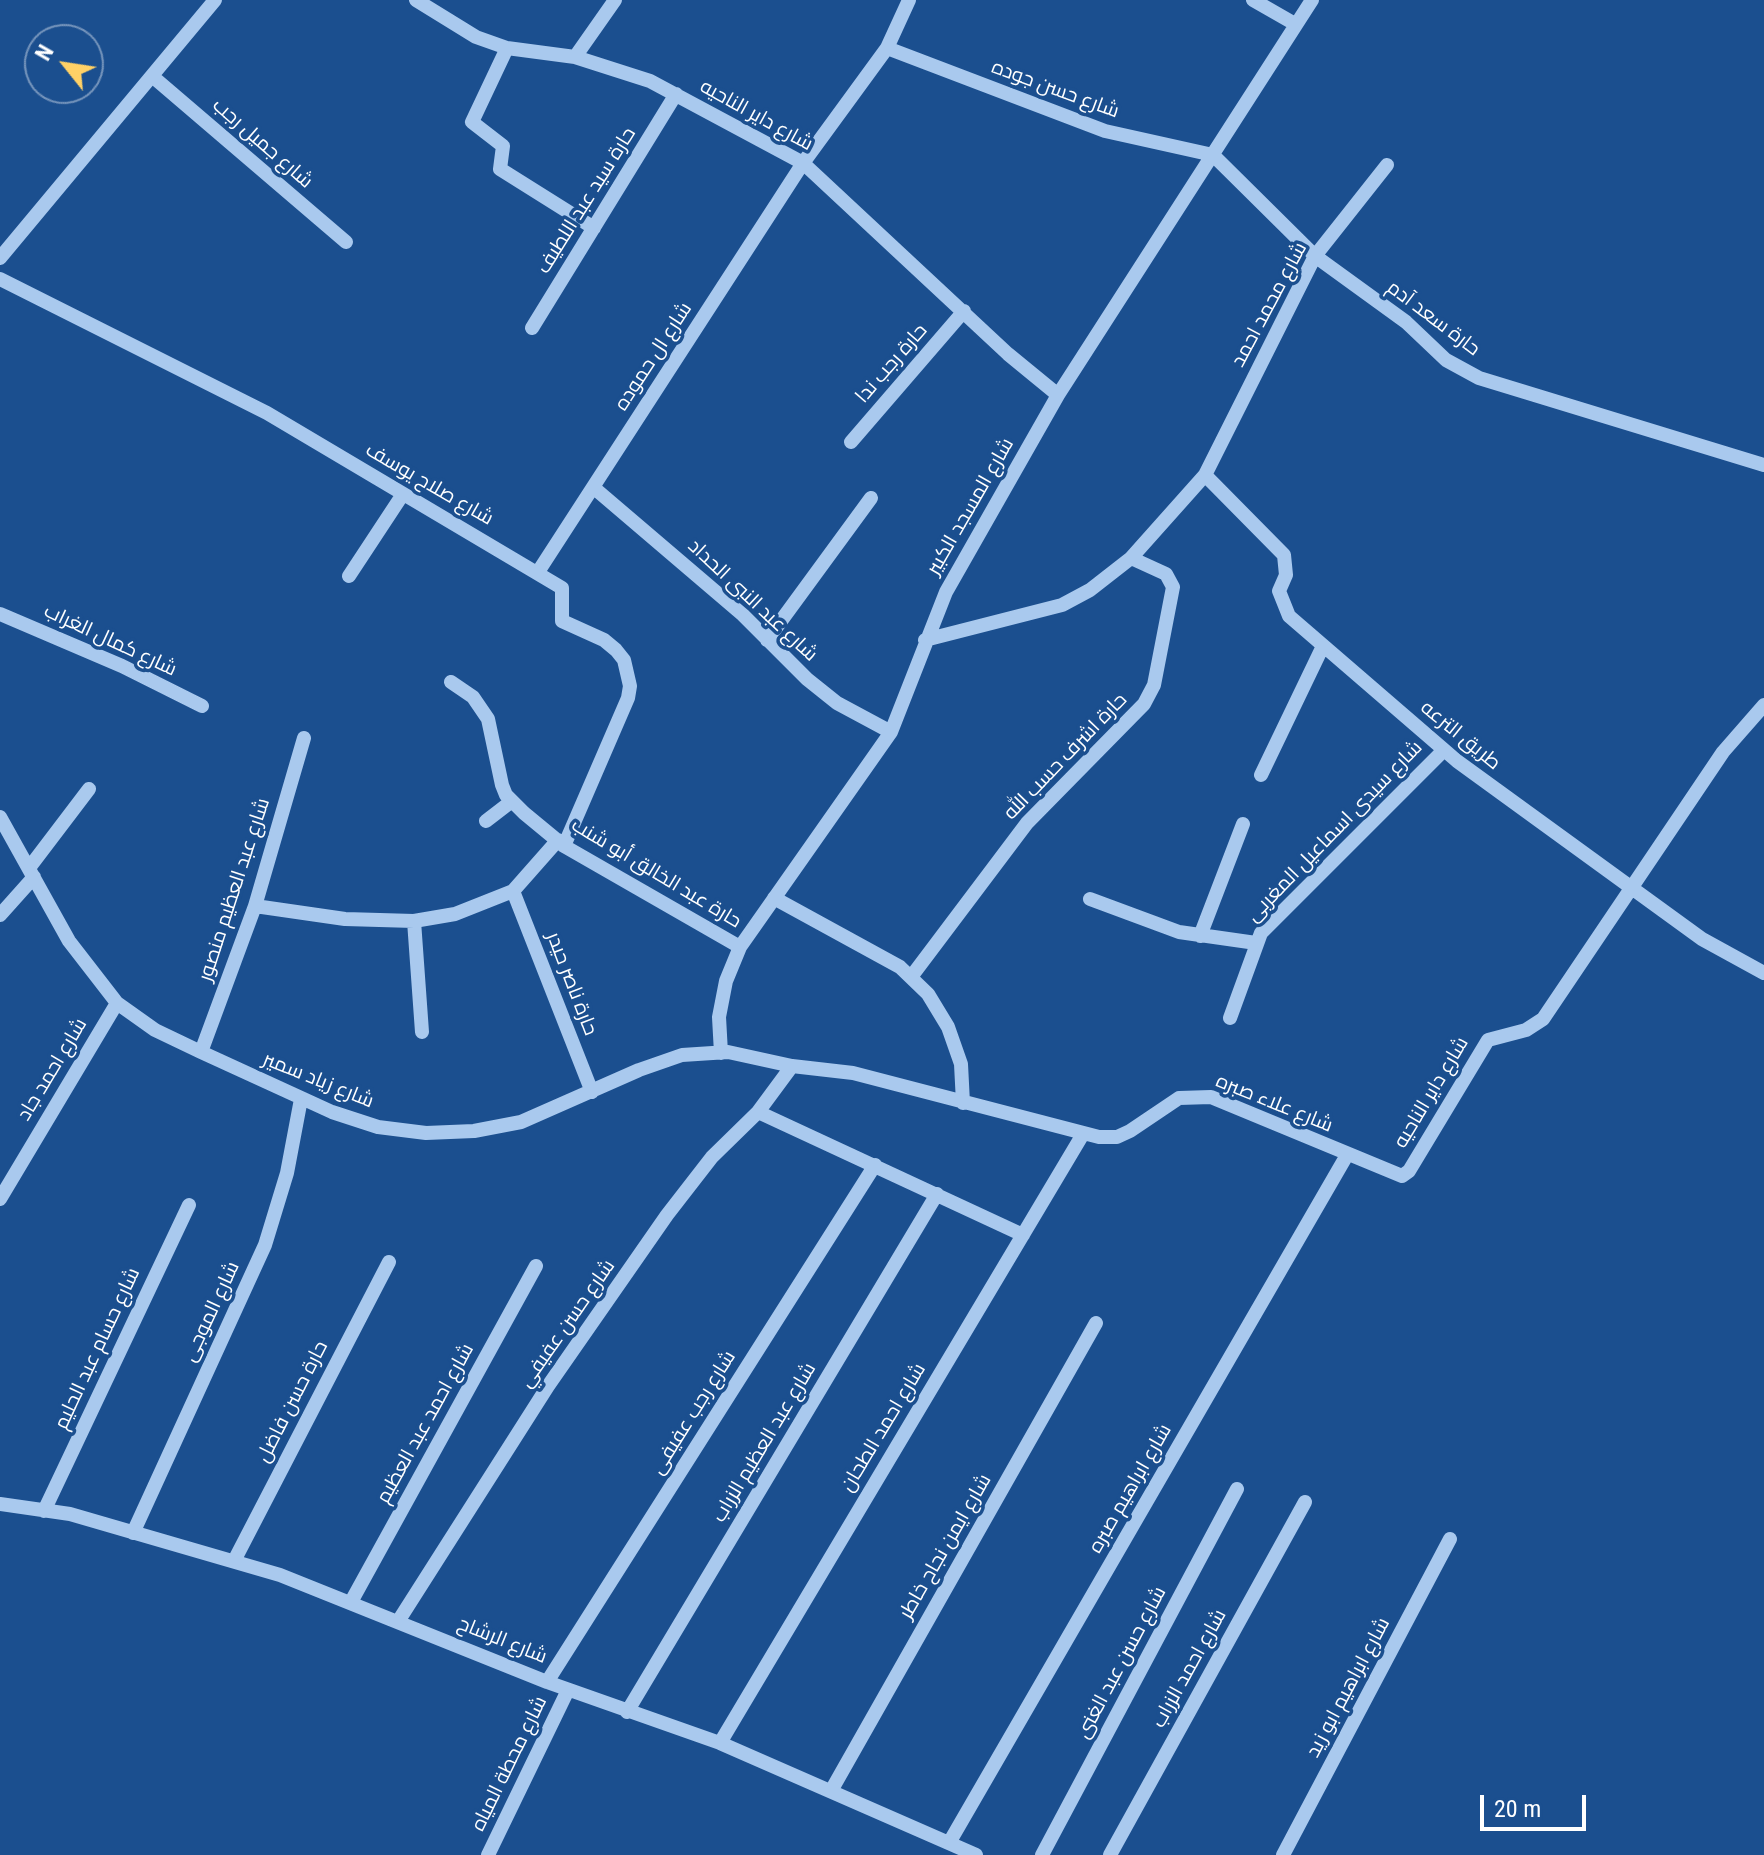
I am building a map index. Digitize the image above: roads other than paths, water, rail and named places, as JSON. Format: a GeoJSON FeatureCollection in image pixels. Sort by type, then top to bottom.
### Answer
{"type":"FeatureCollection","features":[{"type":"Feature","properties":{"kind":"street"},"geometry":{"type":"LineString","coordinates":[[0,258],[215,0]]}},
{"type":"Feature","properties":{"kind":"street","name":"شارع داير الناحيه"},"geometry":{"type":"LineString","coordinates":[[416,0],[476,37],[507,48],[575,57],[650,81],[803,163],[1058,395]]}},
{"type":"Feature","properties":{"kind":"street"},"geometry":{"type":"LineString","coordinates":[[575,57],[615,0]]}},
{"type":"Feature","properties":{"kind":"street","name":"شارع ال حموده"},"geometry":{"type":"LineString","coordinates":[[538,572],[803,163],[887,48],[909,0]]}},
{"type":"Feature","properties":{"kind":"street"},"geometry":{"type":"LineString","coordinates":[[1253,0],[1295,24]]}},
{"type":"Feature","properties":{"kind":"street","name":"شارع المسجد الكبير"},"geometry":{"type":"LineString","coordinates":[[721,1053],[719,1017],[726,981],[740,947],[891,732],[910,691],[925,640],[946,592],[1058,395],[1312,0]]}},
{"type":"Feature","properties":{"kind":"street"},"geometry":{"type":"LineString","coordinates":[[507,48],[472,122],[503,146],[500,169],[594,228]]}},
{"type":"Feature","properties":{"kind":"street","name":"شارع حسن جوده"},"geometry":{"type":"LineString","coordinates":[[887,48],[1105,131],[1213,155]]}},
{"type":"Feature","properties":{"kind":"street","name":"شارع جميل رجب"},"geometry":{"type":"LineString","coordinates":[[152,76],[346,242]]}},
{"type":"Feature","properties":{"kind":"street","name":"حارة سيد عبد اللطيف"},"geometry":{"type":"LineString","coordinates":[[532,328],[676,94]]}},
{"type":"Feature","properties":{"kind":"street","name":"حارة سعد آدم"},"geometry":{"type":"LineString","coordinates":[[1213,155],[1315,256],[1406,322],[1446,360],[1479,378],[1764,465]]}},
{"type":"Feature","properties":{"kind":"street","name":"شارع محمد احمد"},"geometry":{"type":"LineString","coordinates":[[925,640],[1062,605],[1090,590],[1131,558],[1205,475],[1315,256],[1387,165]]}},
{"type":"Feature","properties":{"kind":"street","name":"شارع صلاح يوسف"},"geometry":{"type":"LineString","coordinates":[[0,279],[267,413],[562,588],[563,623],[604,640],[616,650],[628,670],[630,686],[628,698],[561,843]]}},
{"type":"Feature","properties":{"kind":"street","name":"حارة رجب ندا"},"geometry":{"type":"LineString","coordinates":[[851,442],[964,311]]}},
{"type":"Feature","properties":{"kind":"street","name":"طريق الترعه"},"geometry":{"type":"LineString","coordinates":[[1205,475],[1284,555],[1286,575],[1279,591],[1289,616],[1444,750],[1702,939],[1764,973]]}},
{"type":"Feature","properties":{"kind":"street","name":"شارع عبد النبى الحداد"},"geometry":{"type":"LineString","coordinates":[[593,487],[837,703],[891,732]]}},
{"type":"Feature","properties":{"kind":"street"},"geometry":{"type":"LineString","coordinates":[[349,576],[403,494]]}},
{"type":"Feature","properties":{"kind":"street"},"geometry":{"type":"LineString","coordinates":[[767,640],[871,498]]}},
{"type":"Feature","properties":{"kind":"street","name":"حارة اشرف حسب الله"},"geometry":{"type":"LineString","coordinates":[[911,977],[1027,823],[1144,704],[1154,685],[1173,587],[1166,574],[1131,558]]}},
{"type":"Feature","properties":{"kind":"street","name":"شارع كمال الغراب"},"geometry":{"type":"LineString","coordinates":[[0,614],[122,666],[202,706]]}},
{"type":"Feature","properties":{"kind":"street"},"geometry":{"type":"LineString","coordinates":[[1261,775],[1323,646]]}},
{"type":"Feature","properties":{"kind":"street","name":"حارة عبد الخالق أبو شنب"},"geometry":{"type":"LineString","coordinates":[[451,682],[473,697],[488,719],[502,785],[512,801],[561,843],[740,947]]}},
{"type":"Feature","properties":{"kind":"street"},"geometry":{"type":"LineString","coordinates":[[1632,888],[1723,752],[1764,705]]}},
{"type":"Feature","properties":{"kind":"street","name":"شارع عبد العظيم منصور"},"geometry":{"type":"LineString","coordinates":[[201,1052],[255,906],[304,738]]}},
{"type":"Feature","properties":{"kind":"street","name":"شارع سيدى اسماعيل المغربى"},"geometry":{"type":"LineString","coordinates":[[1230,1018],[1261,933],[1444,750]]}},
{"type":"Feature","properties":{"kind":"street"},"geometry":{"type":"LineString","coordinates":[[0,915],[89,789]]}},
{"type":"Feature","properties":{"kind":"street"},"geometry":{"type":"LineString","coordinates":[[486,821],[512,801]]}},
{"type":"Feature","properties":{"kind":"street","name":"شارع زياد سمير"},"geometry":{"type":"LineString","coordinates":[[0,817],[69,941],[117,1003],[155,1030],[201,1052],[301,1099],[378,1127],[426,1133],[474,1131],[521,1122],[682,1055],[721,1053],[853,1073],[963,1103]]}},
{"type":"Feature","properties":{"kind":"street"},"geometry":{"type":"LineString","coordinates":[[1200,936],[1243,824]]}},
{"type":"Feature","properties":{"kind":"street"},"geometry":{"type":"LineString","coordinates":[[255,906],[345,919],[414,921],[455,914],[513,891],[561,843]]}},
{"type":"Feature","properties":{"kind":"street","name":"شارع داير الناحيه"},"geometry":{"type":"LineString","coordinates":[[1388,1174],[1402,1176],[1409,1171],[1488,1040],[1526,1030],[1543,1019],[1632,888]]}},
{"type":"Feature","properties":{"kind":"street","name":"حارة ناصر حيدر"},"geometry":{"type":"LineString","coordinates":[[513,891],[592,1092]]}},
{"type":"Feature","properties":{"kind":"street"},"geometry":{"type":"LineString","coordinates":[[774,898],[900,967],[928,994],[948,1027],[961,1064],[963,1103]]}},
{"type":"Feature","properties":{"kind":"street","name":"شارع سيدى اسماعيل المغربى"},"geometry":{"type":"LineString","coordinates":[[1090,899],[1179,932],[1256,943]]}},
{"type":"Feature","properties":{"kind":"street"},"geometry":{"type":"LineString","coordinates":[[414,921],[422,1032]]}},
{"type":"Feature","properties":{"kind":"street","name":"شارع احمد جاد"},"geometry":{"type":"LineString","coordinates":[[0,1199],[117,1003]]}},
{"type":"Feature","properties":{"kind":"street","name":"شارع حسن عفيفي"},"geometry":{"type":"LineString","coordinates":[[399,1620],[548,1386],[667,1215],[712,1157],[758,1112],[792,1066]]}},
{"type":"Feature","properties":{"kind":"street","name":"شارع علاء صبره"},"geometry":{"type":"LineString","coordinates":[[963,1103],[1083,1134],[1117,1137],[1179,1098],[1211,1097],[1388,1174]]}},
{"type":"Feature","properties":{"kind":"street","name":"شارع الموجى"},"geometry":{"type":"LineString","coordinates":[[133,1533],[265,1245],[287,1173],[301,1099]]}},
{"type":"Feature","properties":{"kind":"street"},"geometry":{"type":"LineString","coordinates":[[758,1112],[1023,1235]]}},
{"type":"Feature","properties":{"kind":"street","name":"شارع احمد الطحان"},"geometry":{"type":"LineString","coordinates":[[720,1743],[1083,1134]]}},
{"type":"Feature","properties":{"kind":"street","name":"شارع ابراهيم صبره"},"geometry":{"type":"LineString","coordinates":[[949,1843],[1347,1155]]}},
{"type":"Feature","properties":{"kind":"street","name":"شارع رجب عفيفى"},"geometry":{"type":"LineString","coordinates":[[547,1682],[875,1165]]}},
{"type":"Feature","properties":{"kind":"street","name":"شارع عبد العظيم الزراب"},"geometry":{"type":"LineString","coordinates":[[627,1712],[937,1194]]}},
{"type":"Feature","properties":{"kind":"street","name":"شارع حسام عبد الحليم"},"geometry":{"type":"LineString","coordinates":[[44,1511],[189,1205]]}},
{"type":"Feature","properties":{"kind":"street","name":"حارة حسن فاضل"},"geometry":{"type":"LineString","coordinates":[[234,1561],[389,1262]]}},
{"type":"Feature","properties":{"kind":"street","name":"شارع احمد عبد العظيم"},"geometry":{"type":"LineString","coordinates":[[351,1602],[536,1266]]}},
{"type":"Feature","properties":{"kind":"street","name":"شارع ايمن نجاح خاطر"},"geometry":{"type":"LineString","coordinates":[[831,1791],[1096,1323]]}},
{"type":"Feature","properties":{"kind":"street","name":"شارع حسن عبد الغنى"},"geometry":{"type":"LineString","coordinates":[[1042,1855],[1237,1489]]}},
{"type":"Feature","properties":{"kind":"street","name":"شارع احمد الزراب"},"geometry":{"type":"LineString","coordinates":[[1110,1855],[1305,1502]]}},
{"type":"Feature","properties":{"kind":"street","name":"شارع الرشاح"},"geometry":{"type":"LineString","coordinates":[[0,1504],[44,1511],[234,1561],[351,1602],[547,1682],[720,1743],[976,1855]]}},
{"type":"Feature","properties":{"kind":"street","name":"شارع ابراهيم ابو زيد"},"geometry":{"type":"LineString","coordinates":[[1283,1855],[1450,1539]]}},
{"type":"Feature","properties":{"kind":"street","name":"شارع محطة المياه"},"geometry":{"type":"LineString","coordinates":[[488,1855],[568,1690]]}}]}
